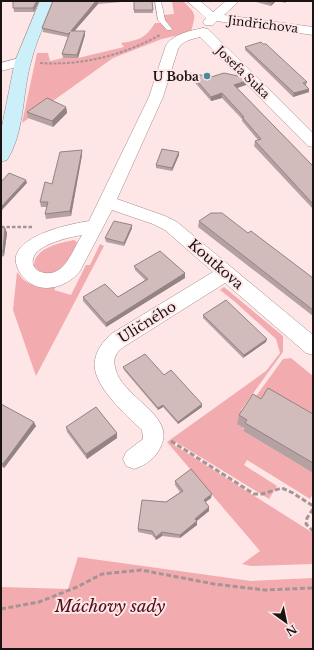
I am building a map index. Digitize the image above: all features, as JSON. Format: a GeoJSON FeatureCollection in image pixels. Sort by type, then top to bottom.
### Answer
{"type":"FeatureCollection","features":[{"type":"Feature","properties":{"kind":"street"},"geometry":{"type":"LineString","coordinates":[[1,156],[7,145],[7,113],[23,61],[47,1]]}},
{"type":"Feature","properties":{"kind":"street"},"geometry":{"type":"LineString","coordinates":[[193,1],[212,17]]}},
{"type":"Feature","properties":{"kind":"street"},"geometry":{"type":"LineString","coordinates":[[95,227],[161,86],[173,45],[180,39],[203,32],[205,26],[212,17],[229,6],[233,1]]}},
{"type":"Feature","properties":{"kind":"street","name":"Jindřichova"},"geometry":{"type":"LineString","coordinates":[[212,17],[313,31]]}},
{"type":"Feature","properties":{"kind":"street","name":"Josefa Suka"},"geometry":{"type":"LineString","coordinates":[[203,32],[313,142]]}},
{"type":"Feature","properties":{"kind":"street"},"geometry":{"type":"LineString","coordinates":[[1,67],[23,61]]}},
{"type":"Feature","properties":{"kind":"street","name":"Koutkova"},"geometry":{"type":"LineString","coordinates":[[107,202],[159,220],[170,226],[192,243],[225,274],[313,347]]}},
{"type":"Feature","properties":{"kind":"street","name":"Uličného"},"geometry":{"type":"LineString","coordinates":[[154,433],[150,424],[111,385],[105,366],[106,352],[109,346],[118,340],[225,274]]}},
{"type":"Feature","properties":{"kind":"street"},"geometry":{"type":"LineString","coordinates":[[134,459],[149,448],[154,433]]}},
{"type":"Feature","properties":{"kind":"lane"},"geometry":{"type":"LineString","coordinates":[[158,1],[159,15],[163,24],[169,29]]}},
{"type":"Feature","properties":{"kind":"path"},"geometry":{"type":"LineString","coordinates":[[23,61],[45,64],[68,64],[100,58],[154,38],[169,29]]}},
{"type":"Feature","properties":{"kind":"path"},"geometry":{"type":"LineString","coordinates":[[154,433],[178,445],[254,494],[260,495],[284,488],[313,506]]}},
{"type":"Feature","properties":{"kind":"path"},"geometry":{"type":"LineString","coordinates":[[313,510],[307,518],[306,524],[313,531]]}},
{"type":"Feature","properties":{"kind":"path"},"geometry":{"type":"LineString","coordinates":[[1,609],[39,602],[77,587],[102,574],[141,570],[214,584],[265,590],[313,588]]}},
{"type":"Feature","properties":{"kind":"green space"},"geometry":{"type":"Polygon","coordinates":[[[172,1],[183,1],[193,12],[194,18],[191,32],[162,39],[113,58],[22,123],[37,53],[48,53],[50,61],[63,58],[78,58],[124,47],[121,43],[137,40],[145,36],[155,23],[161,23],[163,15],[174,14],[172,1]]]}},
{"type":"Feature","properties":{"kind":"green space"},"geometry":{"type":"Polygon","coordinates":[[[74,240],[77,242],[73,251],[59,270],[47,274],[41,272],[34,266],[38,255],[48,247],[74,240]]]}},
{"type":"Feature","properties":{"kind":"green space"},"geometry":{"type":"Polygon","coordinates":[[[100,244],[104,246],[36,376],[13,310],[17,272],[29,284],[39,287],[56,286],[54,290],[71,295],[86,265],[90,265],[100,244]]]}},
{"type":"Feature","properties":{"kind":"green space"},"geometry":{"type":"Polygon","coordinates":[[[224,287],[283,336],[283,352],[241,410],[244,412],[243,431],[313,473],[313,494],[310,499],[247,460],[244,465],[277,486],[269,499],[176,442],[174,445],[313,533],[313,564],[251,566],[242,564],[260,551],[167,442],[266,371],[280,353],[276,339],[220,290],[224,287]]]}},
{"type":"Feature","properties":{"kind":"green space"},"geometry":{"type":"Polygon","coordinates":[[[291,358],[313,376],[313,425],[251,403],[283,359],[291,358]]]}},
{"type":"Feature","properties":{"kind":"green space","name":"Máchovy sady"},"geometry":{"type":"Polygon","coordinates":[[[78,557],[251,581],[313,578],[313,649],[1,649],[1,587],[68,589],[78,557]]]}},
{"type":"Feature","properties":{"kind":"building"},"geometry":{"type":"Polygon","coordinates":[[[13,1],[37,1],[33,8],[13,8],[13,1]]]}},
{"type":"Feature","properties":{"kind":"building"},"geometry":{"type":"Polygon","coordinates":[[[53,1],[96,1],[71,31],[85,31],[77,55],[62,54],[70,32],[68,34],[42,28],[53,1]]]}},
{"type":"Feature","properties":{"kind":"building"},"geometry":{"type":"Polygon","coordinates":[[[134,1],[152,1],[153,10],[134,10],[134,1]]]}},
{"type":"Feature","properties":{"kind":"building"},"geometry":{"type":"Polygon","coordinates":[[[261,42],[266,44],[307,82],[303,83],[309,89],[294,93],[245,47],[261,42]]]}},
{"type":"Feature","properties":{"kind":"building"},"geometry":{"type":"Polygon","coordinates":[[[190,73],[211,77],[224,73],[243,77],[246,81],[234,85],[313,166],[313,204],[255,141],[261,139],[242,117],[244,117],[222,93],[211,97],[190,73]]]}},
{"type":"Feature","properties":{"kind":"building"},"geometry":{"type":"Polygon","coordinates":[[[47,98],[66,107],[52,121],[27,112],[47,98]]]}},
{"type":"Feature","properties":{"kind":"building"},"geometry":{"type":"Polygon","coordinates":[[[162,149],[179,152],[172,168],[156,165],[162,149]]]}},
{"type":"Feature","properties":{"kind":"building"},"geometry":{"type":"Polygon","coordinates":[[[82,150],[70,211],[45,214],[48,202],[40,202],[45,182],[52,184],[60,152],[82,150]]]}},
{"type":"Feature","properties":{"kind":"building"},"geometry":{"type":"Polygon","coordinates":[[[9,173],[26,180],[1,207],[1,182],[9,173]]]}},
{"type":"Feature","properties":{"kind":"building"},"geometry":{"type":"Polygon","coordinates":[[[211,213],[222,213],[248,233],[251,231],[313,278],[313,310],[199,221],[211,213]]]}},
{"type":"Feature","properties":{"kind":"building"},"geometry":{"type":"Polygon","coordinates":[[[114,221],[132,225],[124,243],[105,238],[114,221]]]}},
{"type":"Feature","properties":{"kind":"building"},"geometry":{"type":"Polygon","coordinates":[[[1,227],[5,228],[3,251],[1,251],[1,227]]]}},
{"type":"Feature","properties":{"kind":"building"},"geometry":{"type":"Polygon","coordinates":[[[160,251],[185,273],[106,323],[83,297],[105,284],[118,297],[148,279],[134,266],[160,251]]]}},
{"type":"Feature","properties":{"kind":"building"},"geometry":{"type":"Polygon","coordinates":[[[226,300],[267,339],[244,355],[203,315],[226,300]]]}},
{"type":"Feature","properties":{"kind":"building"},"geometry":{"type":"Polygon","coordinates":[[[145,354],[164,375],[171,370],[202,404],[178,422],[163,405],[158,408],[123,367],[145,354]]]}},
{"type":"Feature","properties":{"kind":"building"},"geometry":{"type":"Polygon","coordinates":[[[268,388],[313,414],[313,463],[245,423],[247,420],[239,415],[253,394],[261,399],[268,388]]]}},
{"type":"Feature","properties":{"kind":"building"},"geometry":{"type":"Polygon","coordinates":[[[1,404],[34,422],[3,464],[1,463],[1,404]]]}},
{"type":"Feature","properties":{"kind":"building"},"geometry":{"type":"Polygon","coordinates":[[[96,407],[117,433],[86,454],[66,427],[96,407]]]}},
{"type":"Feature","properties":{"kind":"building"},"geometry":{"type":"Polygon","coordinates":[[[191,469],[212,494],[204,500],[209,507],[195,519],[197,521],[180,535],[162,532],[156,537],[152,531],[138,529],[142,500],[166,502],[183,491],[175,481],[191,469]]]}},
{"type":"Feature","properties":{"kind":"place","name":"U Boba"},"geometry":{"type":"Point","coordinates":[207,76]}}]}
